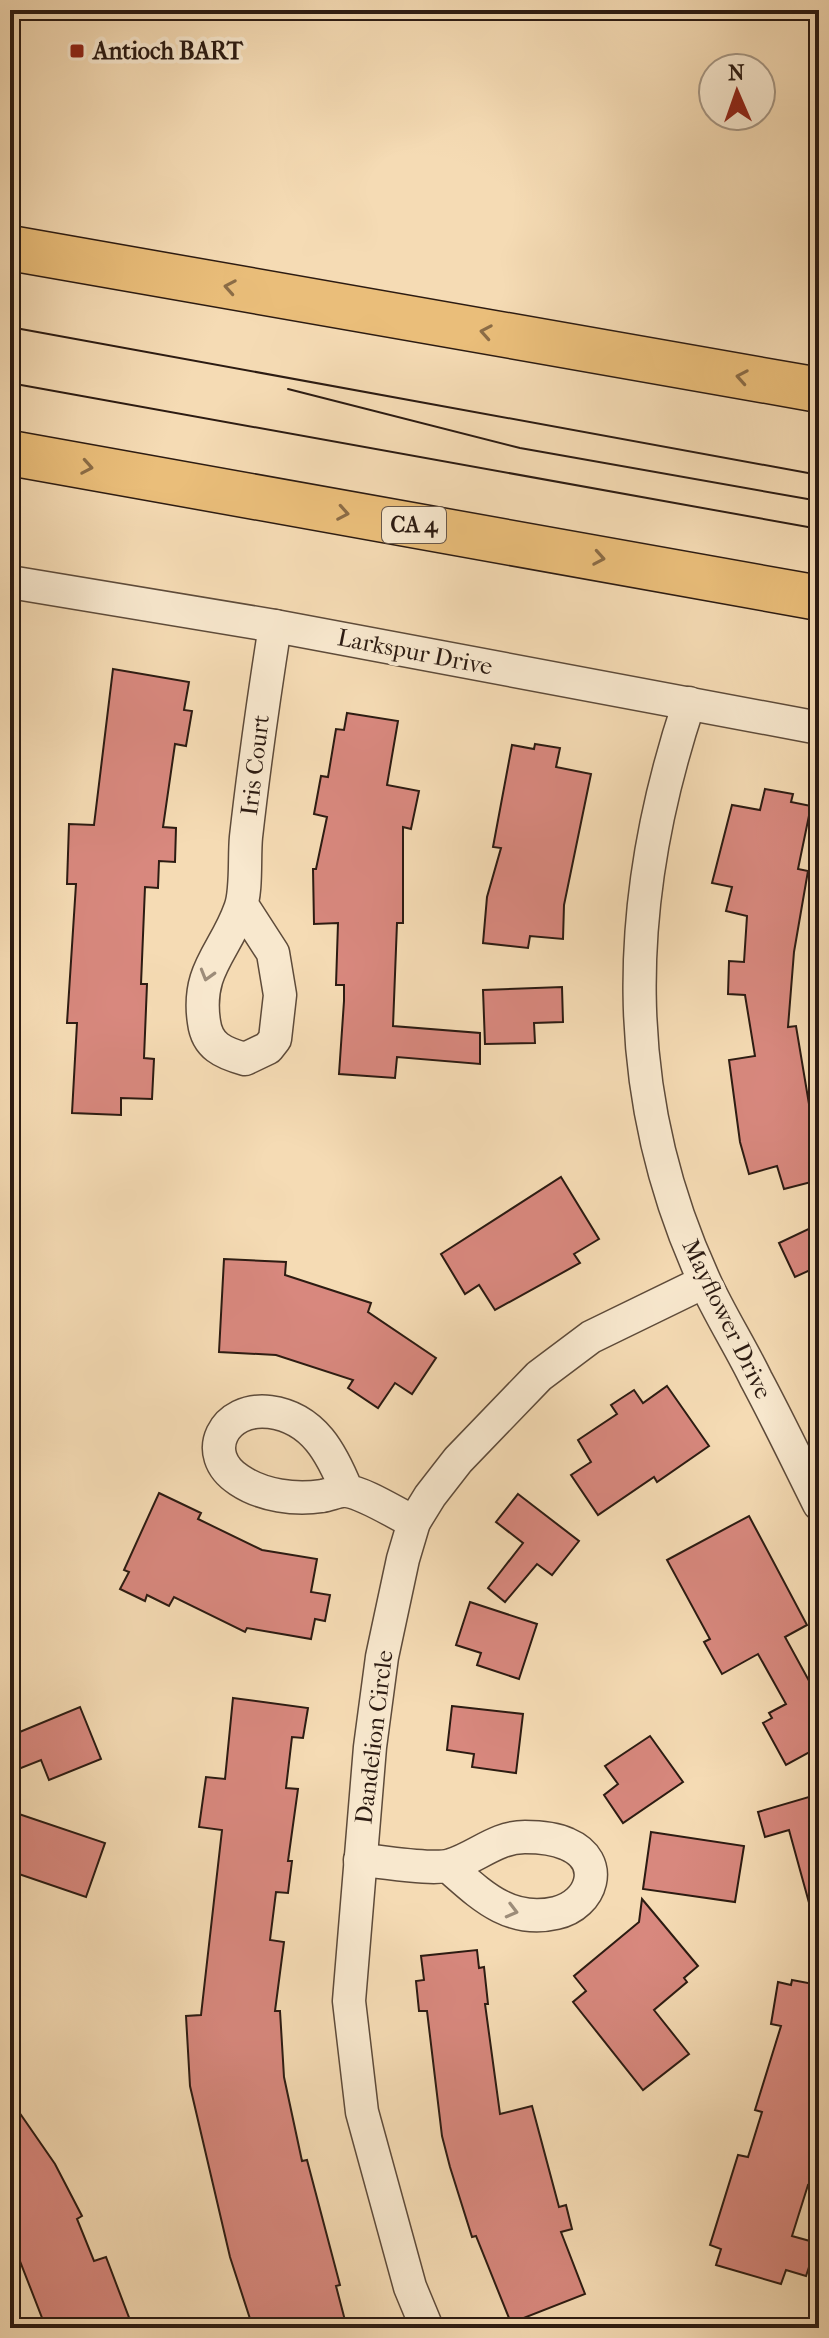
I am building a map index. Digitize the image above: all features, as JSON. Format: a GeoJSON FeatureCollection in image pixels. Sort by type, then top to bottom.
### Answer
{"type":"FeatureCollection","features":[{"type":"Feature","properties":{"kind":"highway"},"geometry":{"type":"LineString","coordinates":[[10,248],[819,390]]}},
{"type":"Feature","properties":{"kind":"highway","name":"CA 4"},"geometry":{"type":"LineString","coordinates":[[10,453],[819,598]]}},
{"type":"Feature","properties":{"kind":"street","name":"Larkspur Drive"},"geometry":{"type":"LineString","coordinates":[[10,582],[275,626],[819,728]]}},
{"type":"Feature","properties":{"kind":"street","name":"Iris Court"},"geometry":{"type":"LineString","coordinates":[[242,905],[252,785],[275,626]]}},
{"type":"Feature","properties":{"kind":"street","name":"Mayflower Drive"},"geometry":{"type":"LineString","coordinates":[[689,703],[672,753],[649,852],[639,949],[644,1074],[660,1161],[704,1282],[819,1504]]}},
{"type":"Feature","properties":{"kind":"street","name":"Dandelion Circle"},"geometry":{"type":"LineString","coordinates":[[427,2328],[410,2287],[355,2077],[349,2001],[360,1860],[382,1657],[414,1522],[458,1460],[539,1376],[591,1337],[704,1282]]}},
{"type":"Feature","properties":{"kind":"street"},"geometry":{"type":"LineString","coordinates":[[347,1491],[414,1522]]}},
{"type":"Feature","properties":{"kind":"street"},"geometry":{"type":"LineString","coordinates":[[360,1860],[449,1867]]}},
{"type":"Feature","properties":{"kind":"building"},"geometry":{"type":"Polygon","coordinates":[[[113,669],[189,682],[184,710],[192,711],[186,746],[175,744],[163,827],[176,828],[175,862],[159,861],[158,888],[145,887],[141,984],[147,984],[144,1058],[154,1059],[152,1099],[121,1098],[121,1115],[72,1113],[77,1023],[67,1023],[76,884],[67,884],[69,824],[94,825],[113,669]]]}},
{"type":"Feature","properties":{"kind":"building"},"geometry":{"type":"Polygon","coordinates":[[[347,713],[398,721],[387,785],[419,791],[411,829],[403,827],[403,923],[397,923],[393,1026],[480,1033],[480,1064],[397,1057],[395,1078],[339,1074],[344,985],[336,985],[338,923],[314,924],[313,869],[316,869],[327,817],[314,814],[321,776],[328,777],[336,729],[344,730],[347,713]]]}},
{"type":"Feature","properties":{"kind":"building"},"geometry":{"type":"Polygon","coordinates":[[[535,744],[560,748],[556,767],[591,774],[564,905],[563,939],[530,936],[528,948],[483,943],[487,897],[501,848],[493,847],[512,745],[534,749],[535,744]]]}},
{"type":"Feature","properties":{"kind":"building"},"geometry":{"type":"Polygon","coordinates":[[[765,789],[793,794],[791,802],[811,806],[798,869],[808,871],[794,952],[788,1027],[796,1026],[812,1122],[819,1120],[819,1180],[784,1189],[777,1166],[749,1174],[740,1142],[729,1060],[755,1056],[745,995],[728,994],[729,961],[744,962],[747,916],[726,911],[732,887],[712,883],[732,805],[760,810],[765,789]]]}},
{"type":"Feature","properties":{"kind":"building"},"geometry":{"type":"Polygon","coordinates":[[[562,987],[563,1022],[534,1023],[535,1043],[485,1044],[483,990],[562,987]]]}},
{"type":"Feature","properties":{"kind":"building"},"geometry":{"type":"Polygon","coordinates":[[[561,1177],[599,1239],[574,1254],[580,1263],[495,1310],[479,1285],[465,1294],[441,1254],[561,1177]]]}},
{"type":"Feature","properties":{"kind":"building"},"geometry":{"type":"Polygon","coordinates":[[[819,1224],[819,1266],[795,1277],[779,1243],[819,1224]]]}},
{"type":"Feature","properties":{"kind":"building"},"geometry":{"type":"Polygon","coordinates":[[[224,1259],[286,1262],[285,1275],[371,1303],[368,1312],[436,1358],[412,1394],[395,1383],[378,1408],[348,1388],[353,1380],[276,1355],[219,1352],[224,1259]]]}},
{"type":"Feature","properties":{"kind":"building"},"geometry":{"type":"Polygon","coordinates":[[[667,1386],[709,1446],[657,1482],[654,1477],[598,1515],[571,1475],[591,1462],[578,1440],[617,1414],[611,1405],[634,1390],[643,1403],[667,1386]]]}},
{"type":"Feature","properties":{"kind":"building"},"geometry":{"type":"Polygon","coordinates":[[[159,1493],[201,1513],[198,1519],[262,1550],[317,1559],[311,1592],[330,1595],[325,1621],[315,1619],[311,1639],[247,1628],[245,1632],[174,1597],[169,1606],[147,1595],[145,1601],[120,1589],[129,1572],[124,1570],[159,1493]]]}},
{"type":"Feature","properties":{"kind":"building"},"geometry":{"type":"Polygon","coordinates":[[[518,1494],[579,1541],[552,1575],[537,1564],[505,1602],[488,1588],[523,1543],[496,1522],[518,1494]]]}},
{"type":"Feature","properties":{"kind":"building"},"geometry":{"type":"Polygon","coordinates":[[[749,1516],[807,1625],[785,1637],[819,1699],[819,1747],[786,1765],[763,1723],[772,1718],[769,1713],[786,1704],[758,1654],[722,1674],[704,1642],[710,1639],[667,1560],[749,1516]]]}},
{"type":"Feature","properties":{"kind":"building"},"geometry":{"type":"Polygon","coordinates":[[[470,1602],[537,1624],[519,1679],[477,1665],[481,1653],[456,1645],[470,1602]]]}},
{"type":"Feature","properties":{"kind":"building"},"geometry":{"type":"Polygon","coordinates":[[[233,1698],[308,1708],[303,1738],[292,1737],[286,1788],[298,1789],[288,1861],[292,1861],[288,1893],[276,1892],[270,1940],[284,1942],[275,2011],[280,2011],[284,2077],[302,2161],[307,2160],[340,2285],[336,2286],[347,2328],[253,2328],[230,2257],[190,2086],[186,2016],[201,2015],[222,1830],[199,1827],[206,1777],[225,1779],[233,1698]]]}},
{"type":"Feature","properties":{"kind":"building"},"geometry":{"type":"Polygon","coordinates":[[[452,1706],[523,1714],[516,1773],[472,1767],[474,1754],[447,1750],[452,1706]]]}},
{"type":"Feature","properties":{"kind":"building"},"geometry":{"type":"Polygon","coordinates":[[[80,1707],[101,1759],[49,1780],[41,1760],[16,1770],[10,1756],[10,1736],[80,1707]]]}},
{"type":"Feature","properties":{"kind":"building"},"geometry":{"type":"Polygon","coordinates":[[[650,1736],[683,1782],[623,1823],[604,1795],[618,1784],[605,1766],[650,1736]]]}},
{"type":"Feature","properties":{"kind":"building"},"geometry":{"type":"Polygon","coordinates":[[[819,1794],[819,1909],[811,1910],[789,1830],[765,1837],[758,1812],[819,1794]]]}},
{"type":"Feature","properties":{"kind":"building"},"geometry":{"type":"Polygon","coordinates":[[[10,1811],[105,1843],[86,1897],[10,1871],[10,1811]]]}},
{"type":"Feature","properties":{"kind":"building"},"geometry":{"type":"Polygon","coordinates":[[[651,1832],[744,1846],[735,1902],[643,1889],[651,1832]]]}},
{"type":"Feature","properties":{"kind":"building"},"geometry":{"type":"Polygon","coordinates":[[[642,1899],[698,1966],[684,1978],[687,1982],[654,2010],[689,2054],[643,2090],[573,2002],[586,1991],[574,1976],[639,1922],[642,1899]]]}},
{"type":"Feature","properties":{"kind":"building"},"geometry":{"type":"Polygon","coordinates":[[[477,1950],[479,1968],[484,1967],[488,2004],[485,2004],[500,2114],[532,2106],[559,2207],[566,2205],[572,2229],[561,2232],[585,2294],[511,2323],[476,2236],[472,2237],[450,2167],[442,2136],[427,2011],[419,2011],[416,1981],[424,1980],[421,1956],[477,1950]]]}},
{"type":"Feature","properties":{"kind":"building"},"geometry":{"type":"Polygon","coordinates":[[[792,1980],[819,1985],[819,2189],[808,2185],[792,2236],[817,2243],[806,2276],[786,2270],[781,2284],[716,2265],[721,2249],[710,2245],[738,2155],[748,2157],[762,2112],[755,2110],[781,2026],[771,2024],[778,1982],[791,1985],[792,1980]]]}},
{"type":"Feature","properties":{"kind":"building"},"geometry":{"type":"Polygon","coordinates":[[[10,2099],[55,2164],[82,2216],[77,2219],[94,2261],[106,2257],[133,2328],[46,2328],[16,2251],[10,2255],[10,2099]]]}},
{"type":"Feature","properties":{"kind":"tram line"},"geometry":{"type":"LineString","coordinates":[[10,327],[819,475]]}},
{"type":"Feature","properties":{"kind":"tram line"},"geometry":{"type":"LineString","coordinates":[[10,383],[819,529]]}},
{"type":"Feature","properties":{"kind":"tram line"},"geometry":{"type":"LineString","coordinates":[[288,389],[520,448],[819,501]]}},
{"type":"Feature","properties":{"kind":"place","name":"Antioch BART"},"geometry":{"type":"Point","coordinates":[77,51]}}]}
